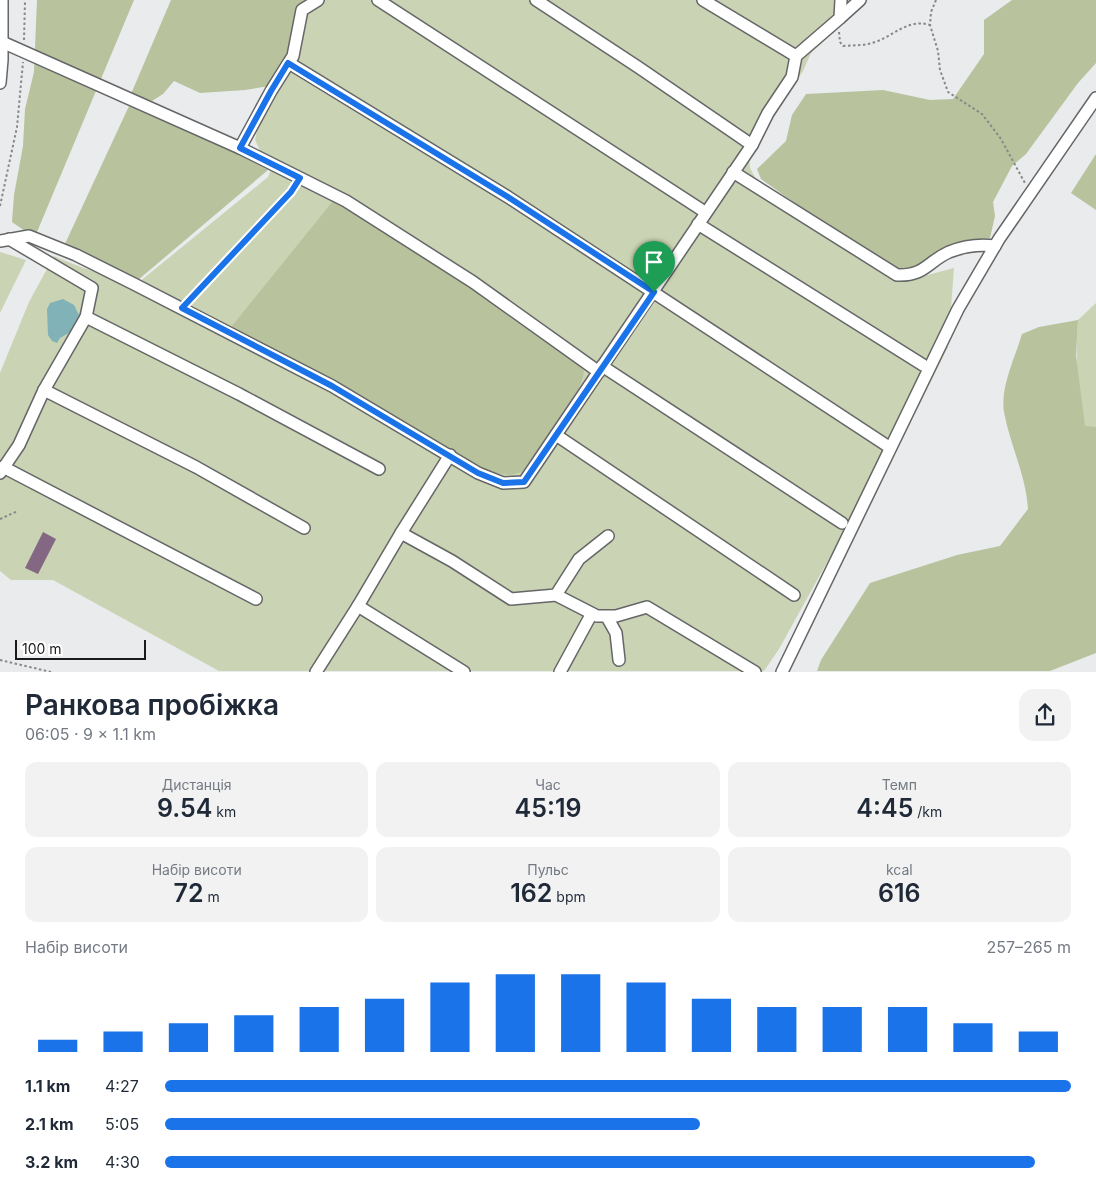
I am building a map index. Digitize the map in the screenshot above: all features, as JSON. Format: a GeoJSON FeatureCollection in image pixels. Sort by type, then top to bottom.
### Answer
{"type":"FeatureCollection","features":[{"type":"Feature","properties":{"kind":"street"},"geometry":{"type":"LineString","coordinates":[[0,82],[2,0]]}},
{"type":"Feature","properties":{"kind":"street"},"geometry":{"type":"LineString","coordinates":[[240,148],[271,91],[293,56],[302,10],[318,0]]}},
{"type":"Feature","properties":{"kind":"street"},"geometry":{"type":"LineString","coordinates":[[378,0],[705,212]]}},
{"type":"Feature","properties":{"kind":"street"},"geometry":{"type":"LineString","coordinates":[[536,0],[752,145]]}},
{"type":"Feature","properties":{"kind":"street"},"geometry":{"type":"LineString","coordinates":[[703,0],[796,56]]}},
{"type":"Feature","properties":{"kind":"street"},"geometry":{"type":"LineString","coordinates":[[840,18],[841,0]]}},
{"type":"Feature","properties":{"kind":"street"},"geometry":{"type":"LineString","coordinates":[[4,240],[29,236],[76,255],[332,386],[478,473],[503,483],[524,482],[752,145],[768,113],[792,77],[796,56],[860,0]]}},
{"type":"Feature","properties":{"kind":"street"},"geometry":{"type":"LineString","coordinates":[[2,42],[240,148],[346,201],[473,282],[601,369],[842,523]]}},
{"type":"Feature","properties":{"kind":"street"},"geometry":{"type":"LineString","coordinates":[[288,63],[508,197],[886,445]]}},
{"type":"Feature","properties":{"kind":"street"},"geometry":{"type":"LineString","coordinates":[[782,672],[958,309],[995,246],[1096,98]]}},
{"type":"Feature","properties":{"kind":"street"},"geometry":{"type":"LineString","coordinates":[[733,172],[897,275],[922,272],[933,262],[962,248],[986,245],[995,246]]}},
{"type":"Feature","properties":{"kind":"street"},"geometry":{"type":"LineString","coordinates":[[698,224],[923,364]]}},
{"type":"Feature","properties":{"kind":"street"},"geometry":{"type":"LineString","coordinates":[[4,240],[92,288],[86,318],[44,390],[19,445],[2,470],[256,599]]}},
{"type":"Feature","properties":{"kind":"street"},"geometry":{"type":"LineString","coordinates":[[86,318],[240,394],[379,469]]}},
{"type":"Feature","properties":{"kind":"street"},"geometry":{"type":"LineString","coordinates":[[44,390],[196,467],[304,528]]}},
{"type":"Feature","properties":{"kind":"street"},"geometry":{"type":"LineString","coordinates":[[556,435],[794,595]]}},
{"type":"Feature","properties":{"kind":"street"},"geometry":{"type":"LineString","coordinates":[[316,672],[450,455]]}},
{"type":"Feature","properties":{"kind":"street"},"geometry":{"type":"LineString","coordinates":[[401,533],[511,599],[556,595],[591,614],[607,617],[647,607],[755,672]]}},
{"type":"Feature","properties":{"kind":"street"},"geometry":{"type":"LineString","coordinates":[[556,595],[579,559],[608,536]]}},
{"type":"Feature","properties":{"kind":"street"},"geometry":{"type":"LineString","coordinates":[[358,606],[464,672]]}},
{"type":"Feature","properties":{"kind":"street"},"geometry":{"type":"LineString","coordinates":[[560,672],[591,614]]}},
{"type":"Feature","properties":{"kind":"street"},"geometry":{"type":"LineString","coordinates":[[607,617],[616,633],[619,660]]}},
{"type":"Feature","properties":{"kind":"path"},"geometry":{"type":"LineString","coordinates":[[24,40],[25,0]]}},
{"type":"Feature","properties":{"kind":"path"},"geometry":{"type":"LineString","coordinates":[[936,0],[931,12],[930,25],[938,51],[940,70],[948,92],[982,114],[1001,139],[1030,194]]}},
{"type":"Feature","properties":{"kind":"path"},"geometry":{"type":"LineString","coordinates":[[840,18],[840,42],[843,46],[876,42],[916,22],[930,25]]}},
{"type":"Feature","properties":{"kind":"path"},"geometry":{"type":"LineString","coordinates":[[0,206],[17,127],[23,59]]}},
{"type":"Feature","properties":{"kind":"path"},"geometry":{"type":"LineString","coordinates":[[182,308],[291,192],[300,178]]}},
{"type":"Feature","properties":{"kind":"path"},"geometry":{"type":"LineString","coordinates":[[0,519],[18,511]]}},
{"type":"Feature","properties":{"kind":"path"},"geometry":{"type":"LineString","coordinates":[[0,660],[51,672]]}},
{"type":"Feature","properties":{"kind":"green space"},"geometry":{"type":"Polygon","coordinates":[[[37,0],[134,0],[37,232],[25,231],[12,222],[14,195],[23,146],[25,109],[34,72],[37,0]]]}},
{"type":"Feature","properties":{"kind":"green space"},"geometry":{"type":"Polygon","coordinates":[[[171,0],[307,0],[297,11],[289,52],[269,86],[245,90],[200,93],[174,81],[163,94],[152,101],[131,94],[171,0]]]}},
{"type":"Feature","properties":{"kind":"green space"},"geometry":{"type":"Polygon","coordinates":[[[313,0],[868,0],[811,53],[803,71],[749,156],[750,168],[758,183],[872,267],[895,279],[920,277],[954,268],[948,347],[880,483],[836,546],[779,649],[764,671],[219,671],[53,580],[11,580],[0,571],[0,373],[29,302],[54,256],[133,287],[268,177],[271,170],[255,140],[265,96],[295,30],[313,0]]]}},
{"type":"Feature","properties":{"kind":"green space"},"geometry":{"type":"Polygon","coordinates":[[[1012,0],[1096,0],[1096,63],[1078,83],[1026,154],[1012,166],[993,202],[995,216],[990,238],[967,241],[906,271],[891,268],[761,179],[757,169],[786,141],[792,115],[806,94],[883,90],[930,100],[953,99],[984,54],[984,20],[1012,0]]]}},
{"type":"Feature","properties":{"kind":"green space"},"geometry":{"type":"Polygon","coordinates":[[[129,106],[235,153],[268,170],[138,280],[64,246],[129,106]]]}},
{"type":"Feature","properties":{"kind":"green space"},"geometry":{"type":"Polygon","coordinates":[[[1096,154],[1096,210],[1071,193],[1096,154]]]}},
{"type":"Feature","properties":{"kind":"green space"},"geometry":{"type":"Polygon","coordinates":[[[333,201],[381,227],[451,271],[552,343],[584,371],[581,382],[568,409],[522,472],[510,475],[488,472],[234,331],[232,326],[333,201]]]}},
{"type":"Feature","properties":{"kind":"green space"},"geometry":{"type":"Polygon","coordinates":[[[0,252],[26,260],[0,313],[0,252]]]}},
{"type":"Feature","properties":{"kind":"green space"},"geometry":{"type":"Polygon","coordinates":[[[1096,303],[1096,427],[1085,427],[1078,387],[1078,320],[1096,303]]]}},
{"type":"Feature","properties":{"kind":"green space"},"geometry":{"type":"Polygon","coordinates":[[[1078,320],[1076,356],[1085,426],[1096,427],[1096,653],[1050,671],[817,671],[821,660],[870,583],[957,555],[1000,546],[1028,509],[1027,496],[1004,412],[1003,402],[1006,383],[1022,334],[1039,327],[1078,320]]]}},
{"type":"Feature","properties":{"kind":"water"},"geometry":{"type":"Polygon","coordinates":[[[63,299],[74,305],[79,315],[74,330],[60,338],[57,343],[52,341],[48,335],[47,309],[50,303],[63,299]]]}},
{"type":"Feature","properties":{"kind":"building"},"geometry":{"type":"Polygon","coordinates":[[[43,532],[56,539],[38,574],[25,568],[43,532]]]}},
{"type":"Feature","properties":{"kind":"route"},"geometry":{"type":"LineString","coordinates":[[288,63],[353,100],[508,197],[654,292],[524,482],[503,483],[478,473],[332,386],[182,308],[249,239],[291,192],[300,178],[240,148],[288,63]]}}]}
